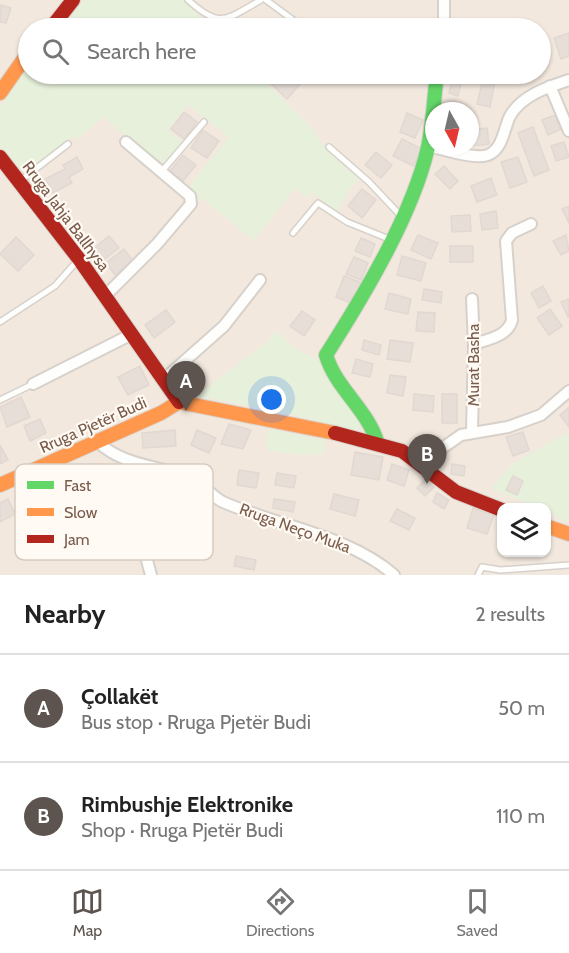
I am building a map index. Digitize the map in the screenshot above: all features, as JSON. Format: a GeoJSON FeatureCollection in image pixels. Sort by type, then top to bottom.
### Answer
{"type":"FeatureCollection","features":[{"type":"Feature","properties":{"kind":"main road"},"geometry":{"type":"LineString","coordinates":[[59,18],[73,0]]}},
{"type":"Feature","properties":{"kind":"main road"},"geometry":{"type":"LineString","coordinates":[[0,93],[18,67]]}},
{"type":"Feature","properties":{"kind":"main road"},"geometry":{"type":"LineString","coordinates":[[434,102],[436,84]]}},
{"type":"Feature","properties":{"kind":"main road"},"geometry":{"type":"LineString","coordinates":[[378,444],[372,424],[330,369],[326,355],[358,305],[416,191],[425,156]]}},
{"type":"Feature","properties":{"kind":"main road","name":"Rruga Jahja Ballhysa"},"geometry":{"type":"LineString","coordinates":[[0,157],[79,259],[179,402]]}},
{"type":"Feature","properties":{"kind":"main road"},"geometry":{"type":"LineString","coordinates":[[179,402],[306,425],[402,451],[421,463],[456,492],[497,508]]}},
{"type":"Feature","properties":{"kind":"main road","name":"Rruga Pjetër Budi"},"geometry":{"type":"LineString","coordinates":[[48,464],[179,402]]}},
{"type":"Feature","properties":{"kind":"main road","name":"Rruga Pjetër Budi"},"geometry":{"type":"LineString","coordinates":[[0,485],[15,478]]}},
{"type":"Feature","properties":{"kind":"main road"},"geometry":{"type":"LineString","coordinates":[[551,528],[569,534]]}},
{"type":"Feature","properties":{"kind":"street"},"geometry":{"type":"LineString","coordinates":[[443,1],[444,18]]}},
{"type":"Feature","properties":{"kind":"street"},"geometry":{"type":"LineString","coordinates":[[476,156],[489,155],[497,148],[511,114],[524,101],[550,86],[569,80]]}},
{"type":"Feature","properties":{"kind":"street"},"geometry":{"type":"LineString","coordinates":[[550,86],[569,131]]}},
{"type":"Feature","properties":{"kind":"street","name":"Rruga Jahja Ballhysa"},"geometry":{"type":"LineString","coordinates":[[105,296],[145,257],[191,204],[190,196],[126,142]]}},
{"type":"Feature","properties":{"kind":"street"},"geometry":{"type":"LineString","coordinates":[[474,344],[500,335],[510,327],[512,320],[506,242],[512,233],[531,224]]}},
{"type":"Feature","properties":{"kind":"street"},"geometry":{"type":"LineString","coordinates":[[163,380],[224,326],[260,280]]}},
{"type":"Feature","properties":{"kind":"street","name":"Murat Basha"},"geometry":{"type":"LineString","coordinates":[[472,299],[474,344],[472,431]]}},
{"type":"Feature","properties":{"kind":"street"},"geometry":{"type":"LineString","coordinates":[[33,384],[132,334]]}},
{"type":"Feature","properties":{"kind":"street"},"geometry":{"type":"LineString","coordinates":[[421,463],[452,440],[472,431],[508,427],[531,420],[551,409],[569,391]]}},
{"type":"Feature","properties":{"kind":"street","name":"Rruga Neço Muka"},"geometry":{"type":"LineString","coordinates":[[98,442],[114,454],[140,464]]}},
{"type":"Feature","properties":{"kind":"street","name":"Rruga Neço Muka"},"geometry":{"type":"LineString","coordinates":[[213,495],[221,501],[366,554],[394,575]]}},
{"type":"Feature","properties":{"kind":"street"},"geometry":{"type":"LineString","coordinates":[[147,560],[151,575]]}},
{"type":"Feature","properties":{"kind":"lane"},"geometry":{"type":"LineString","coordinates":[[188,0],[206,16],[212,18]]}},
{"type":"Feature","properties":{"kind":"lane"},"geometry":{"type":"LineString","coordinates":[[229,18],[264,0],[290,18]]}},
{"type":"Feature","properties":{"kind":"lane"},"geometry":{"type":"LineString","coordinates":[[162,171],[204,122]]}},
{"type":"Feature","properties":{"kind":"lane"},"geometry":{"type":"LineString","coordinates":[[20,181],[68,144]]}},
{"type":"Feature","properties":{"kind":"lane"},"geometry":{"type":"LineString","coordinates":[[330,147],[403,217]]}},
{"type":"Feature","properties":{"kind":"lane"},"geometry":{"type":"LineString","coordinates":[[293,233],[318,203],[347,222],[391,240]]}},
{"type":"Feature","properties":{"kind":"lane"},"geometry":{"type":"LineString","coordinates":[[0,322],[55,286],[79,259]]}},
{"type":"Feature","properties":{"kind":"lane"},"geometry":{"type":"LineString","coordinates":[[0,400],[33,384]]}},
{"type":"Feature","properties":{"kind":"lane"},"geometry":{"type":"LineString","coordinates":[[478,575],[482,567],[500,570],[569,565]]}},
{"type":"Feature","properties":{"kind":"shaded area"},"geometry":{"type":"Polygon","coordinates":[[[0,0],[569,0],[569,575],[0,575],[0,0]]]}},
{"type":"Feature","properties":{"kind":"green space"},"geometry":{"type":"Polygon","coordinates":[[[84,0],[183,0],[202,18],[69,18],[84,0]]]}},
{"type":"Feature","properties":{"kind":"green space"},"geometry":{"type":"Polygon","coordinates":[[[18,80],[18,84],[267,84],[311,127],[324,146],[359,179],[348,192],[337,212],[312,192],[306,197],[294,189],[254,241],[202,198],[199,201],[187,189],[229,137],[188,105],[167,131],[184,142],[163,163],[159,164],[103,117],[76,140],[72,136],[23,174],[0,145],[0,108],[18,80]]]}},
{"type":"Feature","properties":{"kind":"green space"},"geometry":{"type":"Polygon","coordinates":[[[276,331],[295,349],[321,361],[364,421],[356,431],[277,411],[196,396],[265,344],[276,331]]]}},
{"type":"Feature","properties":{"kind":"green space"},"geometry":{"type":"Polygon","coordinates":[[[268,429],[325,440],[324,454],[302,455],[270,451],[266,446],[268,429]]]}},
{"type":"Feature","properties":{"kind":"green space"},"geometry":{"type":"Polygon","coordinates":[[[569,432],[569,522],[551,514],[551,503],[526,503],[491,488],[513,463],[569,432]]]}},
{"type":"Feature","properties":{"kind":"building"},"geometry":{"type":"Polygon","coordinates":[[[1,5],[11,8],[6,23],[0,22],[1,5]]]}},
{"type":"Feature","properties":{"kind":"building"},"geometry":{"type":"Polygon","coordinates":[[[569,33],[569,56],[561,59],[554,38],[569,33]]]}},
{"type":"Feature","properties":{"kind":"building"},"geometry":{"type":"Polygon","coordinates":[[[271,84],[300,84],[287,99],[271,84]]]}},
{"type":"Feature","properties":{"kind":"building"},"geometry":{"type":"Polygon","coordinates":[[[451,84],[461,84],[458,96],[449,93],[451,84]]]}},
{"type":"Feature","properties":{"kind":"building"},"geometry":{"type":"Polygon","coordinates":[[[482,84],[494,84],[490,107],[477,102],[482,84]]]}},
{"type":"Feature","properties":{"kind":"building"},"geometry":{"type":"Polygon","coordinates":[[[184,112],[197,122],[184,139],[171,129],[184,112]]]}},
{"type":"Feature","properties":{"kind":"building"},"geometry":{"type":"Polygon","coordinates":[[[407,113],[423,120],[415,138],[400,132],[407,113]]]}},
{"type":"Feature","properties":{"kind":"building"},"geometry":{"type":"Polygon","coordinates":[[[555,115],[561,129],[548,135],[542,120],[555,115]]]}},
{"type":"Feature","properties":{"kind":"building"},"geometry":{"type":"Polygon","coordinates":[[[533,127],[549,170],[534,176],[518,133],[533,127]]]}},
{"type":"Feature","properties":{"kind":"building"},"geometry":{"type":"Polygon","coordinates":[[[487,128],[489,144],[479,145],[479,129],[487,128]]]}},
{"type":"Feature","properties":{"kind":"building"},"geometry":{"type":"Polygon","coordinates":[[[203,130],[219,141],[207,158],[191,148],[203,130]]]}},
{"type":"Feature","properties":{"kind":"building"},"geometry":{"type":"Polygon","coordinates":[[[402,139],[422,149],[413,166],[393,156],[402,139]]]}},
{"type":"Feature","properties":{"kind":"building"},"geometry":{"type":"Polygon","coordinates":[[[564,142],[569,157],[556,161],[551,146],[564,142]]]}},
{"type":"Feature","properties":{"kind":"building"},"geometry":{"type":"Polygon","coordinates":[[[376,152],[392,165],[381,178],[365,165],[376,152]]]}},
{"type":"Feature","properties":{"kind":"building"},"geometry":{"type":"Polygon","coordinates":[[[183,155],[196,165],[183,181],[170,171],[183,155]]]}},
{"type":"Feature","properties":{"kind":"building"},"geometry":{"type":"Polygon","coordinates":[[[77,157],[83,169],[69,177],[72,183],[53,193],[45,179],[65,169],[63,165],[77,157]]]}},
{"type":"Feature","properties":{"kind":"building"},"geometry":{"type":"Polygon","coordinates":[[[518,157],[527,182],[510,188],[501,162],[518,157]]]}},
{"type":"Feature","properties":{"kind":"building"},"geometry":{"type":"Polygon","coordinates":[[[444,166],[458,181],[450,189],[435,174],[444,166]]]}},
{"type":"Feature","properties":{"kind":"building"},"geometry":{"type":"Polygon","coordinates":[[[491,178],[497,195],[477,202],[471,186],[491,178]]]}},
{"type":"Feature","properties":{"kind":"building"},"geometry":{"type":"Polygon","coordinates":[[[362,189],[376,200],[362,218],[348,206],[362,189]]]}},
{"type":"Feature","properties":{"kind":"building"},"geometry":{"type":"Polygon","coordinates":[[[569,206],[569,223],[562,209],[569,206]]]}},
{"type":"Feature","properties":{"kind":"building"},"geometry":{"type":"Polygon","coordinates":[[[496,211],[498,228],[482,230],[480,214],[496,211]]]}},
{"type":"Feature","properties":{"kind":"building"},"geometry":{"type":"Polygon","coordinates":[[[470,215],[471,231],[452,232],[451,216],[470,215]]]}},
{"type":"Feature","properties":{"kind":"building"},"geometry":{"type":"Polygon","coordinates":[[[418,235],[438,243],[431,259],[411,250],[418,235]]]}},
{"type":"Feature","properties":{"kind":"building"},"geometry":{"type":"Polygon","coordinates":[[[566,235],[569,251],[561,255],[553,241],[566,235]]]}},
{"type":"Feature","properties":{"kind":"building"},"geometry":{"type":"Polygon","coordinates":[[[109,236],[119,248],[102,261],[93,249],[109,236]]]}},
{"type":"Feature","properties":{"kind":"building"},"geometry":{"type":"Polygon","coordinates":[[[16,237],[34,255],[18,271],[0,254],[16,237]]]}},
{"type":"Feature","properties":{"kind":"building"},"geometry":{"type":"Polygon","coordinates":[[[361,238],[375,244],[370,257],[355,251],[361,238]]]}},
{"type":"Feature","properties":{"kind":"building"},"geometry":{"type":"Polygon","coordinates":[[[450,246],[473,246],[473,262],[450,262],[450,246]]]}},
{"type":"Feature","properties":{"kind":"building"},"geometry":{"type":"Polygon","coordinates":[[[124,249],[133,261],[115,275],[106,263],[124,249]]]}},
{"type":"Feature","properties":{"kind":"building"},"geometry":{"type":"Polygon","coordinates":[[[402,256],[426,263],[421,281],[397,275],[402,256]]]}},
{"type":"Feature","properties":{"kind":"building"},"geometry":{"type":"Polygon","coordinates":[[[354,257],[368,263],[361,280],[346,274],[354,257]]]}},
{"type":"Feature","properties":{"kind":"building"},"geometry":{"type":"Polygon","coordinates":[[[344,276],[362,283],[353,304],[336,297],[344,276]]]}},
{"type":"Feature","properties":{"kind":"building"},"geometry":{"type":"Polygon","coordinates":[[[543,286],[551,301],[539,308],[531,293],[543,286]]]}},
{"type":"Feature","properties":{"kind":"building"},"geometry":{"type":"Polygon","coordinates":[[[424,289],[442,292],[441,303],[422,300],[424,289]]]}},
{"type":"Feature","properties":{"kind":"building"},"geometry":{"type":"Polygon","coordinates":[[[389,293],[411,299],[408,314],[385,309],[389,293]]]}},
{"type":"Feature","properties":{"kind":"building"},"geometry":{"type":"Polygon","coordinates":[[[569,299],[569,317],[568,317],[561,302],[569,299]]]}},
{"type":"Feature","properties":{"kind":"building"},"geometry":{"type":"Polygon","coordinates":[[[550,309],[562,326],[549,335],[537,318],[550,309]]]}},
{"type":"Feature","properties":{"kind":"building"},"geometry":{"type":"Polygon","coordinates":[[[166,310],[175,322],[154,338],[145,325],[166,310]]]}},
{"type":"Feature","properties":{"kind":"building"},"geometry":{"type":"Polygon","coordinates":[[[302,311],[315,320],[304,336],[290,326],[302,311]]]}},
{"type":"Feature","properties":{"kind":"building"},"geometry":{"type":"Polygon","coordinates":[[[418,312],[435,313],[434,332],[416,331],[418,312]]]}},
{"type":"Feature","properties":{"kind":"building"},"geometry":{"type":"Polygon","coordinates":[[[364,340],[381,345],[379,355],[362,350],[364,340]]]}},
{"type":"Feature","properties":{"kind":"building"},"geometry":{"type":"Polygon","coordinates":[[[390,340],[413,343],[410,362],[387,359],[390,340]]]}},
{"type":"Feature","properties":{"kind":"building"},"geometry":{"type":"Polygon","coordinates":[[[356,359],[373,364],[370,377],[352,373],[356,359]]]}},
{"type":"Feature","properties":{"kind":"building"},"geometry":{"type":"Polygon","coordinates":[[[140,366],[149,385],[128,395],[118,377],[140,366]]]}},
{"type":"Feature","properties":{"kind":"building"},"geometry":{"type":"Polygon","coordinates":[[[390,375],[406,377],[403,396],[387,393],[390,375]]]}},
{"type":"Feature","properties":{"kind":"building"},"geometry":{"type":"Polygon","coordinates":[[[414,394],[434,396],[433,412],[413,410],[414,394]]]}},
{"type":"Feature","properties":{"kind":"building"},"geometry":{"type":"Polygon","coordinates":[[[442,394],[457,394],[457,423],[442,423],[442,394]]]}},
{"type":"Feature","properties":{"kind":"building"},"geometry":{"type":"Polygon","coordinates":[[[21,397],[30,417],[7,427],[0,407],[21,397]]]}},
{"type":"Feature","properties":{"kind":"building"},"geometry":{"type":"Polygon","coordinates":[[[569,407],[569,427],[560,415],[569,407]]]}},
{"type":"Feature","properties":{"kind":"building"},"geometry":{"type":"Polygon","coordinates":[[[40,419],[46,433],[30,441],[24,426],[40,419]]]}},
{"type":"Feature","properties":{"kind":"building"},"geometry":{"type":"Polygon","coordinates":[[[229,424],[251,430],[243,449],[221,444],[229,424]]]}},
{"type":"Feature","properties":{"kind":"building"},"geometry":{"type":"Polygon","coordinates":[[[175,430],[176,446],[143,448],[142,433],[175,430]]]}},
{"type":"Feature","properties":{"kind":"building"},"geometry":{"type":"Polygon","coordinates":[[[197,430],[216,438],[209,453],[191,445],[197,430]]]}},
{"type":"Feature","properties":{"kind":"building"},"geometry":{"type":"Polygon","coordinates":[[[523,432],[529,450],[513,456],[506,437],[523,432]]]}},
{"type":"Feature","properties":{"kind":"building"},"geometry":{"type":"Polygon","coordinates":[[[0,445],[8,460],[0,464],[0,445]]]}},
{"type":"Feature","properties":{"kind":"building"},"geometry":{"type":"Polygon","coordinates":[[[355,452],[383,457],[379,480],[351,475],[355,452]]]}},
{"type":"Feature","properties":{"kind":"building"},"geometry":{"type":"Polygon","coordinates":[[[392,464],[409,470],[404,486],[387,480],[392,464]]]}},
{"type":"Feature","properties":{"kind":"building"},"geometry":{"type":"Polygon","coordinates":[[[452,464],[465,466],[464,476],[451,474],[452,464]]]}},
{"type":"Feature","properties":{"kind":"building"},"geometry":{"type":"Polygon","coordinates":[[[239,470],[259,473],[256,488],[237,485],[239,470]]]}},
{"type":"Feature","properties":{"kind":"building"},"geometry":{"type":"Polygon","coordinates":[[[277,473],[296,476],[294,488],[275,485],[277,473]]]}},
{"type":"Feature","properties":{"kind":"building"},"geometry":{"type":"Polygon","coordinates":[[[513,476],[523,481],[517,495],[506,490],[513,476]]]}},
{"type":"Feature","properties":{"kind":"building"},"geometry":{"type":"Polygon","coordinates":[[[426,479],[434,487],[425,496],[417,488],[426,479]]]}},
{"type":"Feature","properties":{"kind":"building"},"geometry":{"type":"Polygon","coordinates":[[[437,493],[449,500],[444,509],[433,502],[437,493]]]}},
{"type":"Feature","properties":{"kind":"building"},"geometry":{"type":"Polygon","coordinates":[[[334,494],[359,500],[355,516],[330,509],[334,494]]]}},
{"type":"Feature","properties":{"kind":"building"},"geometry":{"type":"Polygon","coordinates":[[[8,499],[15,514],[0,522],[0,503],[8,499]]]}},
{"type":"Feature","properties":{"kind":"building"},"geometry":{"type":"Polygon","coordinates":[[[274,499],[295,502],[293,512],[273,508],[274,499]]]}},
{"type":"Feature","properties":{"kind":"building"},"geometry":{"type":"Polygon","coordinates":[[[473,508],[494,515],[487,534],[467,528],[473,508]]]}},
{"type":"Feature","properties":{"kind":"building"},"geometry":{"type":"Polygon","coordinates":[[[397,509],[415,518],[409,530],[390,521],[397,509]]]}},
{"type":"Feature","properties":{"kind":"building"},"geometry":{"type":"Polygon","coordinates":[[[236,556],[256,560],[254,570],[234,566],[236,556]]]}},
{"type":"Feature","properties":{"kind":"traffic: fast"},"geometry":{"type":"LineString","coordinates":[[378,444],[367,420],[337,378],[326,355],[371,281],[411,200],[428,147],[436,84]]}},
{"type":"Feature","properties":{"kind":"traffic: slow"},"geometry":{"type":"LineString","coordinates":[[0,93],[18,67]]}},
{"type":"Feature","properties":{"kind":"traffic: slow"},"geometry":{"type":"LineString","coordinates":[[47,464],[161,413],[179,402],[335,433]]}},
{"type":"Feature","properties":{"kind":"traffic: slow"},"geometry":{"type":"LineString","coordinates":[[0,485],[15,478]]}},
{"type":"Feature","properties":{"kind":"traffic: slow"},"geometry":{"type":"LineString","coordinates":[[551,528],[569,534]]}},
{"type":"Feature","properties":{"kind":"traffic: jam"},"geometry":{"type":"LineString","coordinates":[[59,18],[73,0]]}},
{"type":"Feature","properties":{"kind":"traffic: jam"},"geometry":{"type":"LineString","coordinates":[[0,157],[79,259],[179,402]]}},
{"type":"Feature","properties":{"kind":"traffic: jam"},"geometry":{"type":"LineString","coordinates":[[335,433],[402,451],[456,492],[497,508]]}},
{"type":"Feature","properties":{"kind":"place","name":"Çollakët"},"geometry":{"type":"Point","coordinates":[186,411]}},
{"type":"Feature","properties":{"kind":"place","name":"Rimbushje Elektronike"},"geometry":{"type":"Point","coordinates":[427,484]}}]}
